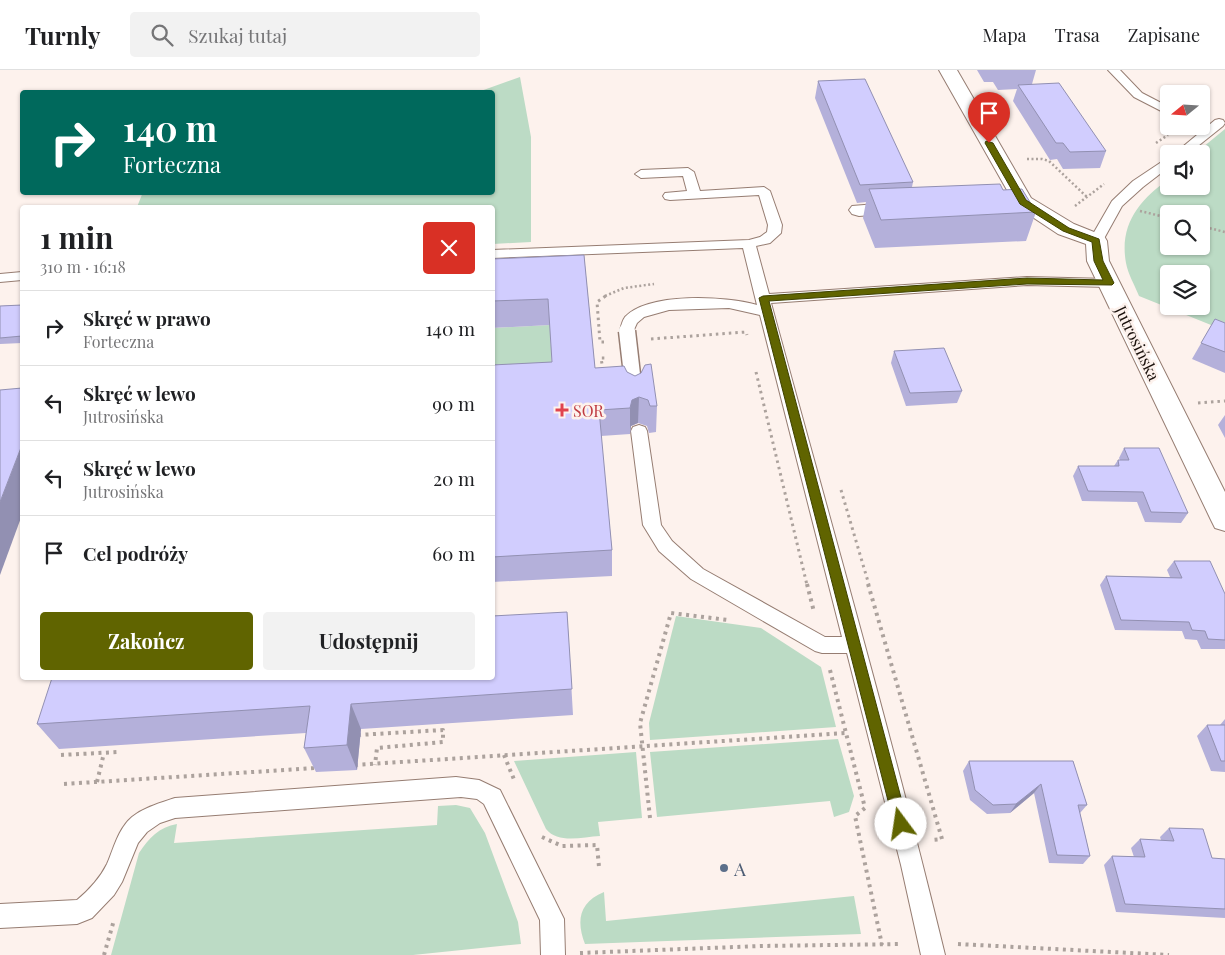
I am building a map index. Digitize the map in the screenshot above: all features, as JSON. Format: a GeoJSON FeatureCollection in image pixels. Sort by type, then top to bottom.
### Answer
{"type":"FeatureCollection","features":[{"type":"Feature","properties":{"kind":"street"},"geometry":{"type":"LineString","coordinates":[[948,70],[998,160],[1013,202],[1066,230],[1096,241]]}},
{"type":"Feature","properties":{"kind":"street"},"geometry":{"type":"LineString","coordinates":[[859,210],[917,207]]}},
{"type":"Feature","properties":{"kind":"street","name":"Jutrosińska"},"geometry":{"type":"LineString","coordinates":[[1096,241],[1098,261],[1225,520]]}},
{"type":"Feature","properties":{"kind":"lane"},"geometry":{"type":"LineString","coordinates":[[1114,70],[1138,94],[1160,107]]}},
{"type":"Feature","properties":{"kind":"lane"},"geometry":{"type":"LineString","coordinates":[[1190,145],[1200,135]]}},
{"type":"Feature","properties":{"kind":"lane"},"geometry":{"type":"LineString","coordinates":[[1096,241],[1117,204],[1138,184],[1160,168]]}},
{"type":"Feature","properties":{"kind":"lane"},"geometry":{"type":"LineString","coordinates":[[641,174],[688,172],[694,194]]}},
{"type":"Feature","properties":{"kind":"lane"},"geometry":{"type":"LineString","coordinates":[[495,254],[749,244],[765,240],[774,233],[775,224],[764,192],[670,196]]}},
{"type":"Feature","properties":{"kind":"lane"},"geometry":{"type":"LineString","coordinates":[[749,244],[855,645],[932,949]]}},
{"type":"Feature","properties":{"kind":"lane"},"geometry":{"type":"LineString","coordinates":[[0,278],[20,276]]}},
{"type":"Feature","properties":{"kind":"lane"},"geometry":{"type":"LineString","coordinates":[[634,392],[626,327],[630,318],[649,308],[708,303],[765,305],[1027,281],[1109,283]]}},
{"type":"Feature","properties":{"kind":"lane"},"geometry":{"type":"LineString","coordinates":[[640,431],[652,525],[657,537],[678,561],[697,574],[822,645],[855,645]]}},
{"type":"Feature","properties":{"kind":"lane"},"geometry":{"type":"LineString","coordinates":[[0,916],[81,911],[107,886],[115,874],[131,832],[146,819],[158,813],[195,807],[446,787],[471,788],[484,791],[492,797],[541,894],[552,919],[553,955]]}},
{"type":"Feature","properties":{"kind":"path"},"geometry":{"type":"LineString","coordinates":[[998,160],[1043,159],[1050,162],[1078,192],[1086,197]]}},
{"type":"Feature","properties":{"kind":"path"},"geometry":{"type":"LineString","coordinates":[[1131,209],[1160,216]]}},
{"type":"Feature","properties":{"kind":"path"},"geometry":{"type":"LineString","coordinates":[[1210,228],[1225,232]]}},
{"type":"Feature","properties":{"kind":"path"},"geometry":{"type":"LineString","coordinates":[[649,339],[746,332],[748,341]]}},
{"type":"Feature","properties":{"kind":"path"},"geometry":{"type":"LineString","coordinates":[[755,369],[822,645],[865,808],[855,816],[882,945]]}},
{"type":"Feature","properties":{"kind":"path"},"geometry":{"type":"LineString","coordinates":[[1193,404],[1225,401]]}},
{"type":"Feature","properties":{"kind":"path"},"geometry":{"type":"LineString","coordinates":[[650,818],[640,723],[671,613],[735,621]]}},
{"type":"Feature","properties":{"kind":"path"},"geometry":{"type":"LineString","coordinates":[[354,735],[443,730],[443,742],[377,748]]}},
{"type":"Feature","properties":{"kind":"path"},"geometry":{"type":"LineString","coordinates":[[346,766],[846,732]]}},
{"type":"Feature","properties":{"kind":"path"},"geometry":{"type":"LineString","coordinates":[[61,756],[118,752]]}},
{"type":"Feature","properties":{"kind":"path"},"geometry":{"type":"LineString","coordinates":[[97,782],[104,753]]}},
{"type":"Feature","properties":{"kind":"path"},"geometry":{"type":"LineString","coordinates":[[504,755],[519,790]]}},
{"type":"Feature","properties":{"kind":"path"},"geometry":{"type":"LineString","coordinates":[[64,784],[317,768]]}},
{"type":"Feature","properties":{"kind":"path"},"geometry":{"type":"LineString","coordinates":[[540,835],[553,844],[567,848],[597,845],[599,867]]}},
{"type":"Feature","properties":{"kind":"path"},"geometry":{"type":"LineString","coordinates":[[553,955],[761,946],[882,945],[932,949],[1169,955]]}},
{"type":"Feature","properties":{"kind":"green space"},"geometry":{"type":"Polygon","coordinates":[[[520,77],[531,137],[531,242],[495,244],[495,205],[138,205],[142,195],[495,195],[495,90],[484,90],[520,77]]]}},
{"type":"Feature","properties":{"kind":"green space"},"geometry":{"type":"Polygon","coordinates":[[[1225,129],[1225,328],[1211,325],[1186,315],[1210,315],[1210,265],[1160,265],[1160,304],[1139,296],[1126,263],[1126,237],[1129,225],[1140,205],[1160,186],[1160,195],[1210,195],[1210,145],[1206,145],[1225,129]]]}},
{"type":"Feature","properties":{"kind":"green space"},"geometry":{"type":"Polygon","coordinates":[[[550,325],[553,388],[495,391],[495,328],[550,325]]]}},
{"type":"Feature","properties":{"kind":"green space"},"geometry":{"type":"Polygon","coordinates":[[[676,616],[761,628],[821,667],[836,727],[650,740],[649,723],[676,616]]]}},
{"type":"Feature","properties":{"kind":"green space"},"geometry":{"type":"Polygon","coordinates":[[[838,739],[854,796],[849,812],[834,817],[830,801],[657,817],[650,752],[838,739]]]}},
{"type":"Feature","properties":{"kind":"green space"},"geometry":{"type":"Polygon","coordinates":[[[636,752],[642,818],[598,822],[600,836],[571,839],[557,837],[546,829],[514,761],[636,752]]]}},
{"type":"Feature","properties":{"kind":"green space"},"geometry":{"type":"Polygon","coordinates":[[[456,805],[470,808],[485,833],[518,922],[521,944],[413,955],[111,955],[139,853],[151,838],[171,825],[177,824],[174,843],[437,825],[438,806],[456,805]]]}},
{"type":"Feature","properties":{"kind":"green space"},"geometry":{"type":"Polygon","coordinates":[[[604,892],[606,921],[854,896],[861,934],[585,944],[580,920],[582,913],[589,901],[604,892]]]}},
{"type":"Feature","properties":{"kind":"building"},"geometry":{"type":"Polygon","coordinates":[[[865,79],[913,182],[860,185],[818,81],[865,79]]]}},
{"type":"Feature","properties":{"kind":"building"},"geometry":{"type":"Polygon","coordinates":[[[1059,83],[1106,151],[1070,152],[1063,143],[1056,143],[1018,85],[1059,83]]]}},
{"type":"Feature","properties":{"kind":"building"},"geometry":{"type":"Polygon","coordinates":[[[1000,184],[1003,190],[1022,189],[1036,212],[881,220],[869,189],[923,187],[1000,184]]]}},
{"type":"Feature","properties":{"kind":"building"},"geometry":{"type":"Polygon","coordinates":[[[584,255],[595,368],[624,366],[627,372],[635,376],[641,373],[645,365],[651,364],[657,406],[650,406],[648,400],[639,397],[632,400],[630,408],[599,410],[612,550],[495,557],[495,365],[552,362],[548,299],[495,301],[495,259],[584,255]]]}},
{"type":"Feature","properties":{"kind":"building"},"geometry":{"type":"Polygon","coordinates":[[[20,305],[20,336],[0,338],[0,306],[20,305]]]}},
{"type":"Feature","properties":{"kind":"building"},"geometry":{"type":"Polygon","coordinates":[[[1215,319],[1225,323],[1225,352],[1201,343],[1215,319]]]}},
{"type":"Feature","properties":{"kind":"building"},"geometry":{"type":"Polygon","coordinates":[[[944,348],[962,391],[910,393],[894,351],[944,348]]]}},
{"type":"Feature","properties":{"kind":"building"},"geometry":{"type":"Polygon","coordinates":[[[20,388],[20,450],[0,502],[0,390],[20,388]]]}},
{"type":"Feature","properties":{"kind":"building"},"geometry":{"type":"Polygon","coordinates":[[[1124,448],[1159,448],[1188,513],[1151,512],[1143,492],[1088,491],[1078,466],[1119,466],[1118,460],[1129,460],[1124,448]]]}},
{"type":"Feature","properties":{"kind":"building"},"geometry":{"type":"Polygon","coordinates":[[[1174,561],[1210,561],[1225,594],[1225,640],[1208,639],[1205,631],[1192,630],[1189,622],[1121,620],[1106,576],[1182,578],[1174,561]]]}},
{"type":"Feature","properties":{"kind":"building"},"geometry":{"type":"Polygon","coordinates":[[[567,612],[572,689],[351,704],[347,745],[304,748],[310,706],[37,724],[51,680],[495,680],[495,616],[567,612]]]}},
{"type":"Feature","properties":{"kind":"building"},"geometry":{"type":"Polygon","coordinates":[[[1207,725],[1225,725],[1225,761],[1221,761],[1207,725]]]}},
{"type":"Feature","properties":{"kind":"building"},"geometry":{"type":"Polygon","coordinates":[[[969,761],[1073,761],[1087,805],[1078,805],[1090,856],[1057,855],[1041,784],[1016,804],[993,805],[975,790],[969,761]]]}},
{"type":"Feature","properties":{"kind":"building"},"geometry":{"type":"Polygon","coordinates":[[[1169,828],[1203,829],[1212,858],[1225,859],[1225,909],[1125,904],[1112,856],[1145,857],[1140,839],[1174,841],[1169,828]]]}},
{"type":"Feature","properties":{"kind":"place","name":"SOR"},"geometry":{"type":"Point","coordinates":[562,410]}},
{"type":"Feature","properties":{"kind":"place","name":"A"},"geometry":{"type":"Point","coordinates":[724,868]}},
{"type":"Feature","properties":{"kind":"route"},"geometry":{"type":"LineString","coordinates":[[901,824],[763,298],[1027,281],[1109,283],[1098,261],[1096,241],[1066,230],[1023,202],[989,143]]}}]}
